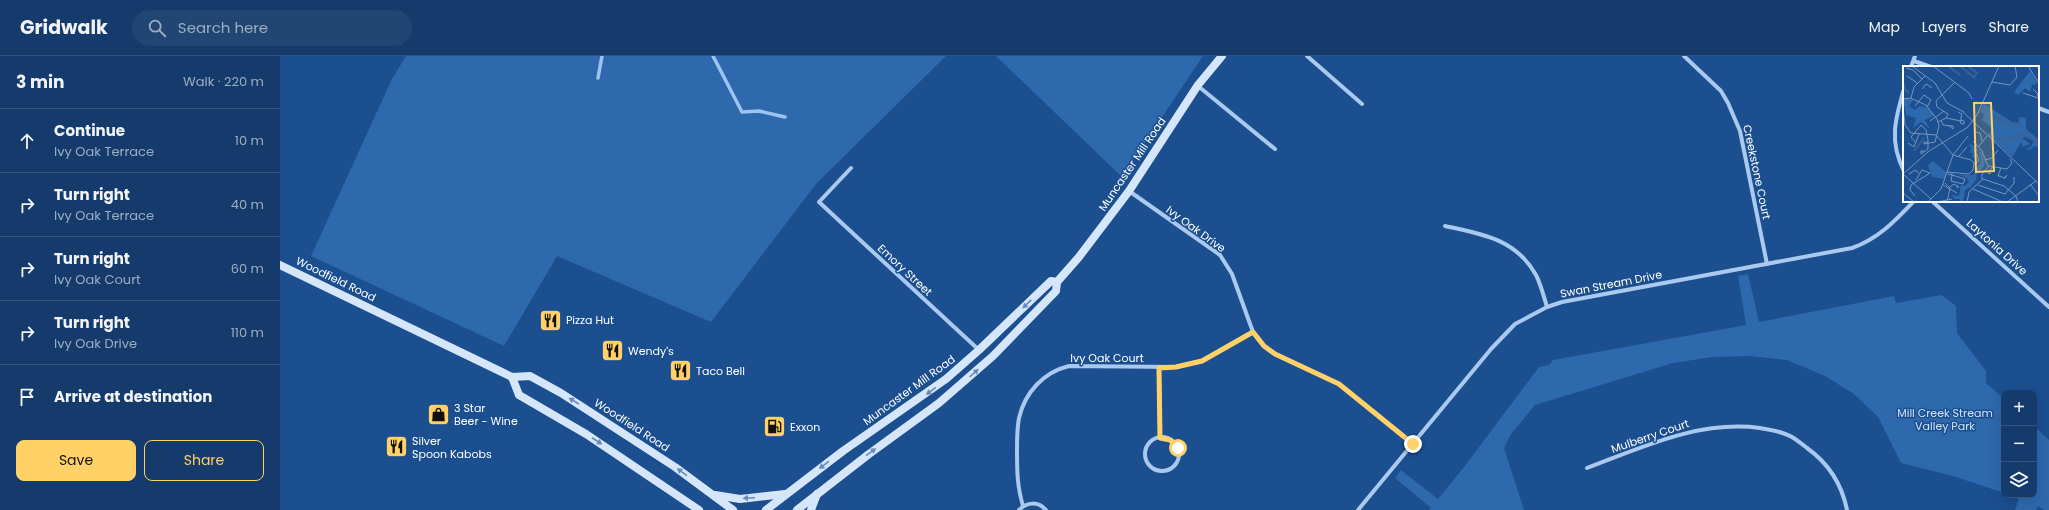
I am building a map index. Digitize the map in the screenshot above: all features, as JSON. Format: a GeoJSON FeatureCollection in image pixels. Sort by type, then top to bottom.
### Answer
{"type":"FeatureCollection","features":[{"type":"Feature","properties":{"kind":"main road","name":"Muncaster Mill Road"},"geometry":{"type":"LineString","coordinates":[[797,510],[939,403],[974,373],[1056,291],[1057,282],[1079,257],[1129,191],[1198,85],[1222,56]]}},
{"type":"Feature","properties":{"kind":"main road","name":"Woodfield Road"},"geometry":{"type":"LineString","coordinates":[[280,265],[512,378],[530,376],[600,417],[714,495],[733,510]]}},
{"type":"Feature","properties":{"kind":"main road","name":"Muncaster Mill Road"},"geometry":{"type":"LineString","coordinates":[[766,510],[843,451],[922,397],[980,350],[1051,281],[1057,282]]}},
{"type":"Feature","properties":{"kind":"main road"},"geometry":{"type":"LineString","coordinates":[[512,378],[519,395],[586,434],[699,510]]}},
{"type":"Feature","properties":{"kind":"main road"},"geometry":{"type":"LineString","coordinates":[[810,510],[818,493]]}},
{"type":"Feature","properties":{"kind":"main road"},"geometry":{"type":"LineString","coordinates":[[714,495],[740,498],[785,494]]}},
{"type":"Feature","properties":{"kind":"main road"},"geometry":{"type":"LineString","coordinates":[[686,500],[691,510]]}},
{"type":"Feature","properties":{"kind":"street"},"geometry":{"type":"LineString","coordinates":[[1308,56],[1362,104]]}},
{"type":"Feature","properties":{"kind":"street","name":"Creekstone Court"},"geometry":{"type":"LineString","coordinates":[[1684,56],[1720,91],[1728,103],[1740,131],[1767,264]]}},
{"type":"Feature","properties":{"kind":"street"},"geometry":{"type":"LineString","coordinates":[[1914,58],[1929,66]]}},
{"type":"Feature","properties":{"kind":"street"},"geometry":{"type":"LineString","coordinates":[[1198,85],[1275,149]]}},
{"type":"Feature","properties":{"kind":"street"},"geometry":{"type":"LineString","coordinates":[[1903,92],[1895,118],[1894,140],[1898,159],[1903,170]]}},
{"type":"Feature","properties":{"kind":"street"},"geometry":{"type":"LineString","coordinates":[[2039,108],[2049,112]]}},
{"type":"Feature","properties":{"kind":"street","name":"Emory Street"},"geometry":{"type":"LineString","coordinates":[[851,168],[819,202],[980,350]]}},
{"type":"Feature","properties":{"kind":"street","name":"Ivy Oak Drive"},"geometry":{"type":"LineString","coordinates":[[1129,191],[1220,255],[1232,274],[1253,332],[1264,346],[1275,354],[1339,384],[1413,444]]}},
{"type":"Feature","properties":{"kind":"street","name":"Swan Stream Drive"},"geometry":{"type":"LineString","coordinates":[[1358,510],[1490,349],[1515,324],[1547,307],[1562,302],[1852,248],[1867,243],[1888,228],[1913,202]]}},
{"type":"Feature","properties":{"kind":"street","name":"Laytonia Drive"},"geometry":{"type":"LineString","coordinates":[[1933,202],[2049,307]]}},
{"type":"Feature","properties":{"kind":"street"},"geometry":{"type":"LineString","coordinates":[[1445,226],[1489,235],[1516,250],[1536,275],[1547,307]]}},
{"type":"Feature","properties":{"kind":"street","name":"Ivy Oak Court"},"geometry":{"type":"LineString","coordinates":[[1023,506],[1016,471],[1019,418],[1024,403],[1033,388],[1043,377],[1057,369],[1069,366],[1176,367],[1202,361],[1253,332]]}},
{"type":"Feature","properties":{"kind":"street"},"geometry":{"type":"LineString","coordinates":[[1159,368],[1160,438]]}},
{"type":"Feature","properties":{"kind":"street","name":"Mulberry Court"},"geometry":{"type":"LineString","coordinates":[[1587,468],[1670,437],[1696,430],[1741,425],[1774,430],[1791,436],[1818,456],[1831,470],[1844,498],[1847,510]]}},
{"type":"Feature","properties":{"kind":"street"},"geometry":{"type":"LineString","coordinates":[[1160,438],[1170,440],[1178,448],[1179,453],[1176,464],[1172,468],[1162,471],[1152,468],[1146,458],[1146,447],[1154,439],[1160,438]]}},
{"type":"Feature","properties":{"kind":"street"},"geometry":{"type":"LineString","coordinates":[[1019,510],[1023,506],[1033,503],[1038,504],[1046,510]]}},
{"type":"Feature","properties":{"kind":"green space"},"geometry":{"type":"Polygon","coordinates":[[[406,56],[946,56],[816,184],[711,322],[557,256],[504,346],[311,256],[391,81],[406,56]]]}},
{"type":"Feature","properties":{"kind":"green space"},"geometry":{"type":"Polygon","coordinates":[[[996,56],[1203,56],[1122,177],[996,56]]]}},
{"type":"Feature","properties":{"kind":"green space","name":"Mill Creek Stream Valley Park"},"geometry":{"type":"Polygon","coordinates":[[[1748,274],[1759,322],[1894,296],[1896,303],[1942,295],[1956,306],[1957,333],[1986,371],[1986,383],[2001,396],[2001,492],[1953,476],[1901,463],[1878,417],[1854,394],[1825,376],[1787,360],[1749,356],[1712,357],[1673,363],[1535,405],[1511,434],[1504,448],[1524,510],[1429,510],[1431,508],[1395,478],[1401,470],[1438,499],[1464,467],[1539,367],[1549,365],[1553,360],[1746,325],[1738,276],[1748,274]]]}},
{"type":"Feature","properties":{"kind":"green space"},"geometry":{"type":"Polygon","coordinates":[[[2037,429],[2049,440],[2049,510],[2044,510],[2038,506],[2036,510],[2015,510],[2019,499],[2016,498],[2037,498],[2037,429]]]}},
{"type":"Feature","properties":{"kind":"waterway"},"geometry":{"type":"LineString","coordinates":[[598,78],[602,56]]}},
{"type":"Feature","properties":{"kind":"waterway"},"geometry":{"type":"LineString","coordinates":[[713,56],[742,112],[759,111],[785,117]]}},
{"type":"Feature","properties":{"kind":"place","name":"Pizza Hut"},"geometry":{"type":"Point","coordinates":[551,320]}},
{"type":"Feature","properties":{"kind":"place","name":"Wendy's"},"geometry":{"type":"Point","coordinates":[613,351]}},
{"type":"Feature","properties":{"kind":"place","name":"Taco Bell"},"geometry":{"type":"Point","coordinates":[681,371]}},
{"type":"Feature","properties":{"kind":"place","name":"3 Star Beer - Wine"},"geometry":{"type":"Point","coordinates":[439,414]}},
{"type":"Feature","properties":{"kind":"place","name":"Exxon"},"geometry":{"type":"Point","coordinates":[775,427]}},
{"type":"Feature","properties":{"kind":"place","name":"Silver Spoon Kabobs"},"geometry":{"type":"Point","coordinates":[397,447]}},
{"type":"Feature","properties":{"kind":"route"},"geometry":{"type":"LineString","coordinates":[[1178,448],[1170,440],[1160,438],[1158,407],[1159,368],[1176,367],[1202,361],[1253,332],[1264,346],[1275,354],[1339,384],[1413,444]]}}]}
